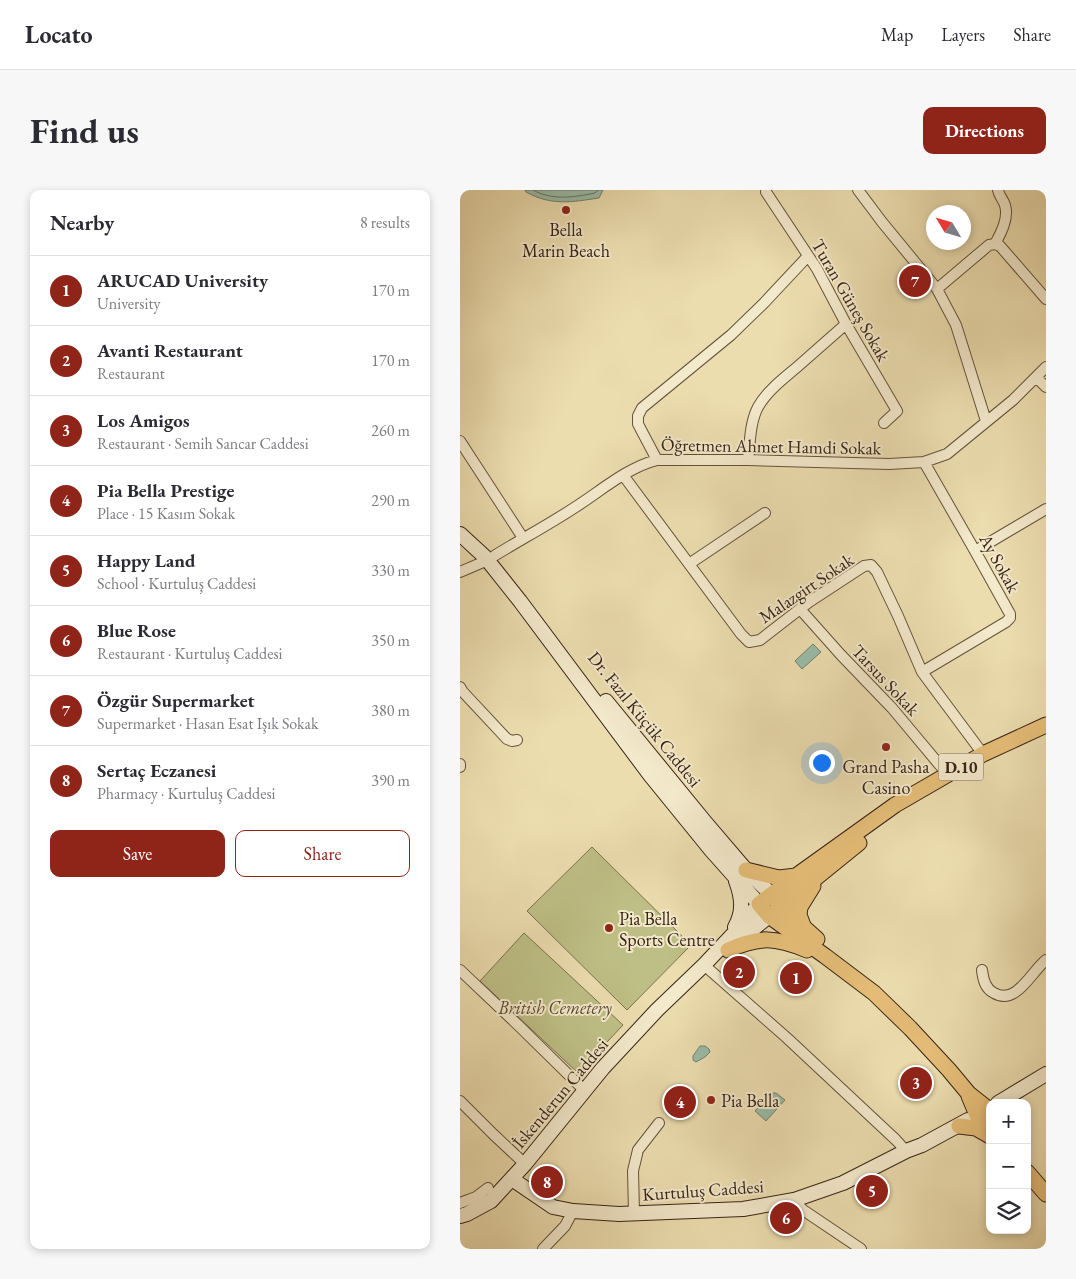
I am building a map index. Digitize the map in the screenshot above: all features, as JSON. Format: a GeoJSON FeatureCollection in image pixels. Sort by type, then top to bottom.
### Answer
{"type":"FeatureCollection","features":[{"type":"Feature","properties":{"kind":"main road","name":"D.10"},"geometry":{"type":"LineString","coordinates":[[781,906],[825,871],[882,820],[895,805],[984,754],[1046,725]]}},
{"type":"Feature","properties":{"kind":"main road","name":"D.10"},"geometry":{"type":"LineString","coordinates":[[759,904],[796,876],[882,820],[985,762],[1046,734]]}},
{"type":"Feature","properties":{"kind":"main road"},"geometry":{"type":"LineString","coordinates":[[804,929],[799,915],[800,907],[825,871]]}},
{"type":"Feature","properties":{"kind":"main road"},"geometry":{"type":"LineString","coordinates":[[741,875],[779,878],[796,876]]}},
{"type":"Feature","properties":{"kind":"main road"},"geometry":{"type":"LineString","coordinates":[[771,894],[804,929],[831,950],[865,986]]}},
{"type":"Feature","properties":{"kind":"main road"},"geometry":{"type":"LineString","coordinates":[[759,904],[769,916],[825,956],[881,1000],[910,1028],[969,1094],[986,1107]]}},
{"type":"Feature","properties":{"kind":"main road"},"geometry":{"type":"LineString","coordinates":[[769,916],[781,906]]}},
{"type":"Feature","properties":{"kind":"main road"},"geometry":{"type":"LineString","coordinates":[[727,946],[768,939],[787,942],[825,956]]}},
{"type":"Feature","properties":{"kind":"main road"},"geometry":{"type":"LineString","coordinates":[[959,1126],[976,1128],[986,1134]]}},
{"type":"Feature","properties":{"kind":"main road"},"geometry":{"type":"LineString","coordinates":[[1031,1177],[1046,1194]]}},
{"type":"Feature","properties":{"kind":"street"},"geometry":{"type":"LineString","coordinates":[[858,190],[937,289],[956,325],[986,421]]}},
{"type":"Feature","properties":{"kind":"street"},"geometry":{"type":"LineString","coordinates":[[995,244],[1003,228],[1006,214],[1006,207],[998,190]]}},
{"type":"Feature","properties":{"kind":"street","name":"Turan Güneş Sokak"},"geometry":{"type":"LineString","coordinates":[[766,192],[817,269],[846,324],[898,412],[884,422]]}},
{"type":"Feature","properties":{"kind":"street"},"geometry":{"type":"LineString","coordinates":[[937,289],[989,246],[995,244],[1000,246],[1046,299]]}},
{"type":"Feature","properties":{"kind":"street"},"geometry":{"type":"LineString","coordinates":[[657,460],[638,424],[638,416],[642,408],[731,335],[808,256]]}},
{"type":"Feature","properties":{"kind":"street"},"geometry":{"type":"LineString","coordinates":[[748,460],[750,434],[758,407],[778,384],[846,324]]}},
{"type":"Feature","properties":{"kind":"street","name":"Öğretmen Ahmet Hamdi Sokak"},"geometry":{"type":"LineString","coordinates":[[460,572],[493,558],[644,463],[657,460],[748,460],[889,464],[924,462],[947,454],[1013,400],[1046,367]]}},
{"type":"Feature","properties":{"kind":"street"},"geometry":{"type":"LineString","coordinates":[[1036,377],[1046,387]]}},
{"type":"Feature","properties":{"kind":"street"},"geometry":{"type":"LineString","coordinates":[[460,441],[523,538]]}},
{"type":"Feature","properties":{"kind":"street","name":"Ay Sokak"},"geometry":{"type":"LineString","coordinates":[[922,672],[1010,618],[1010,614],[924,462]]}},
{"type":"Feature","properties":{"kind":"street","name":"Malazgirt Sokak"},"geometry":{"type":"LineString","coordinates":[[623,475],[741,634],[749,642],[760,640],[800,609],[864,566],[871,565],[889,598],[922,672],[984,754]]}},
{"type":"Feature","properties":{"kind":"street"},"geometry":{"type":"LineString","coordinates":[[975,551],[1046,509]]}},
{"type":"Feature","properties":{"kind":"street"},"geometry":{"type":"LineString","coordinates":[[689,564],[765,513]]}},
{"type":"Feature","properties":{"kind":"street","name":"Dr. Fazıl Küçük Caddesi"},"geometry":{"type":"LineString","coordinates":[[460,523],[493,558],[626,726],[741,875],[759,904]]}},
{"type":"Feature","properties":{"kind":"street"},"geometry":{"type":"LineString","coordinates":[[460,534],[493,558]]}},
{"type":"Feature","properties":{"kind":"street","name":"Dr. Fazıl Küçük Caddesi"},"geometry":{"type":"LineString","coordinates":[[493,558],[531,615],[624,741],[678,810],[741,875],[771,894]]}},
{"type":"Feature","properties":{"kind":"street","name":"Tarsus Sokak"},"geometry":{"type":"LineString","coordinates":[[800,609],[892,708],[948,775]]}},
{"type":"Feature","properties":{"kind":"street"},"geometry":{"type":"LineString","coordinates":[[460,687],[507,739],[517,740]]}},
{"type":"Feature","properties":{"kind":"street"},"geometry":{"type":"LineString","coordinates":[[727,946],[739,920],[742,907],[740,894],[741,875]]}},
{"type":"Feature","properties":{"kind":"street"},"geometry":{"type":"LineString","coordinates":[[727,946],[759,904]]}},
{"type":"Feature","properties":{"kind":"street"},"geometry":{"type":"LineString","coordinates":[[727,946],[769,916]]}},
{"type":"Feature","properties":{"kind":"street","name":"İskenderun Caddesi"},"geometry":{"type":"LineString","coordinates":[[460,1216],[491,1201],[512,1180],[584,1090],[657,1010],[727,946]]}},
{"type":"Feature","properties":{"kind":"street"},"geometry":{"type":"LineString","coordinates":[[982,970],[983,979],[989,990],[996,995],[1006,997],[1017,992],[1046,960]]}},
{"type":"Feature","properties":{"kind":"street"},"geometry":{"type":"LineString","coordinates":[[704,965],[787,1038],[906,1151]]}},
{"type":"Feature","properties":{"kind":"street"},"geometry":{"type":"LineString","coordinates":[[460,970],[584,1090]]}},
{"type":"Feature","properties":{"kind":"street"},"geometry":{"type":"LineString","coordinates":[[1005,1099],[1046,1074]]}},
{"type":"Feature","properties":{"kind":"street"},"geometry":{"type":"LineString","coordinates":[[460,1101],[525,1164]]}},
{"type":"Feature","properties":{"kind":"street","name":"Kurtuluş Caddesi"},"geometry":{"type":"LineString","coordinates":[[512,1180],[553,1207],[572,1211],[634,1214],[743,1209],[794,1200],[842,1183],[922,1145],[986,1110]]}},
{"type":"Feature","properties":{"kind":"street"},"geometry":{"type":"LineString","coordinates":[[634,1214],[633,1171],[638,1150],[659,1123]]}},
{"type":"Feature","properties":{"kind":"street"},"geometry":{"type":"LineString","coordinates":[[460,1203],[476,1197],[488,1188]]}},
{"type":"Feature","properties":{"kind":"street"},"geometry":{"type":"LineString","coordinates":[[794,1200],[803,1210],[861,1249]]}},
{"type":"Feature","properties":{"kind":"street"},"geometry":{"type":"LineString","coordinates":[[543,1249],[564,1226],[572,1211]]}},
{"type":"Feature","properties":{"kind":"green space","name":"Pia Bella Sports Centre"},"geometry":{"type":"Polygon","coordinates":[[[592,847],[691,945],[627,1010],[527,911],[592,847]]]}},
{"type":"Feature","properties":{"kind":"green space","name":"British Cemetery"},"geometry":{"type":"Polygon","coordinates":[[[524,933],[623,1025],[578,1073],[480,981],[524,933]]]}},
{"type":"Feature","properties":{"kind":"water"},"geometry":{"type":"Polygon","coordinates":[[[525,190],[603,190],[599,198],[562,202],[544,199],[525,190]]]}},
{"type":"Feature","properties":{"kind":"water"},"geometry":{"type":"Polygon","coordinates":[[[813,644],[821,652],[802,669],[795,661],[813,644]]]}},
{"type":"Feature","properties":{"kind":"water"},"geometry":{"type":"Polygon","coordinates":[[[700,1046],[705,1046],[710,1052],[696,1062],[693,1060],[693,1056],[700,1046]]]}},
{"type":"Feature","properties":{"kind":"water"},"geometry":{"type":"Polygon","coordinates":[[[772,1093],[776,1093],[785,1100],[766,1121],[755,1111],[772,1093]]]}},
{"type":"Feature","properties":{"kind":"place","name":"Bella Marin Beach"},"geometry":{"type":"Point","coordinates":[566,210]}},
{"type":"Feature","properties":{"kind":"place","name":"Özgür Supermarket"},"geometry":{"type":"Point","coordinates":[915,281]}},
{"type":"Feature","properties":{"kind":"place","name":"Grand Pasha Casino"},"geometry":{"type":"Point","coordinates":[886,747]}},
{"type":"Feature","properties":{"kind":"place","name":"Pia Bella Sports Centre"},"geometry":{"type":"Point","coordinates":[609,928]}},
{"type":"Feature","properties":{"kind":"place","name":"Avanti Restaurant"},"geometry":{"type":"Point","coordinates":[739,972]}},
{"type":"Feature","properties":{"kind":"place","name":"ARUCAD University"},"geometry":{"type":"Point","coordinates":[796,978]}},
{"type":"Feature","properties":{"kind":"place","name":"Los Amigos"},"geometry":{"type":"Point","coordinates":[916,1083]}},
{"type":"Feature","properties":{"kind":"place","name":"Pia Bella"},"geometry":{"type":"Point","coordinates":[711,1100]}},
{"type":"Feature","properties":{"kind":"place","name":"Pia Bella Prestige"},"geometry":{"type":"Point","coordinates":[680,1102]}},
{"type":"Feature","properties":{"kind":"place","name":"Sertaç Eczanesi"},"geometry":{"type":"Point","coordinates":[547,1182]}},
{"type":"Feature","properties":{"kind":"place","name":"Happy Land"},"geometry":{"type":"Point","coordinates":[872,1191]}},
{"type":"Feature","properties":{"kind":"place","name":"Blue Rose"},"geometry":{"type":"Point","coordinates":[786,1218]}}]}
